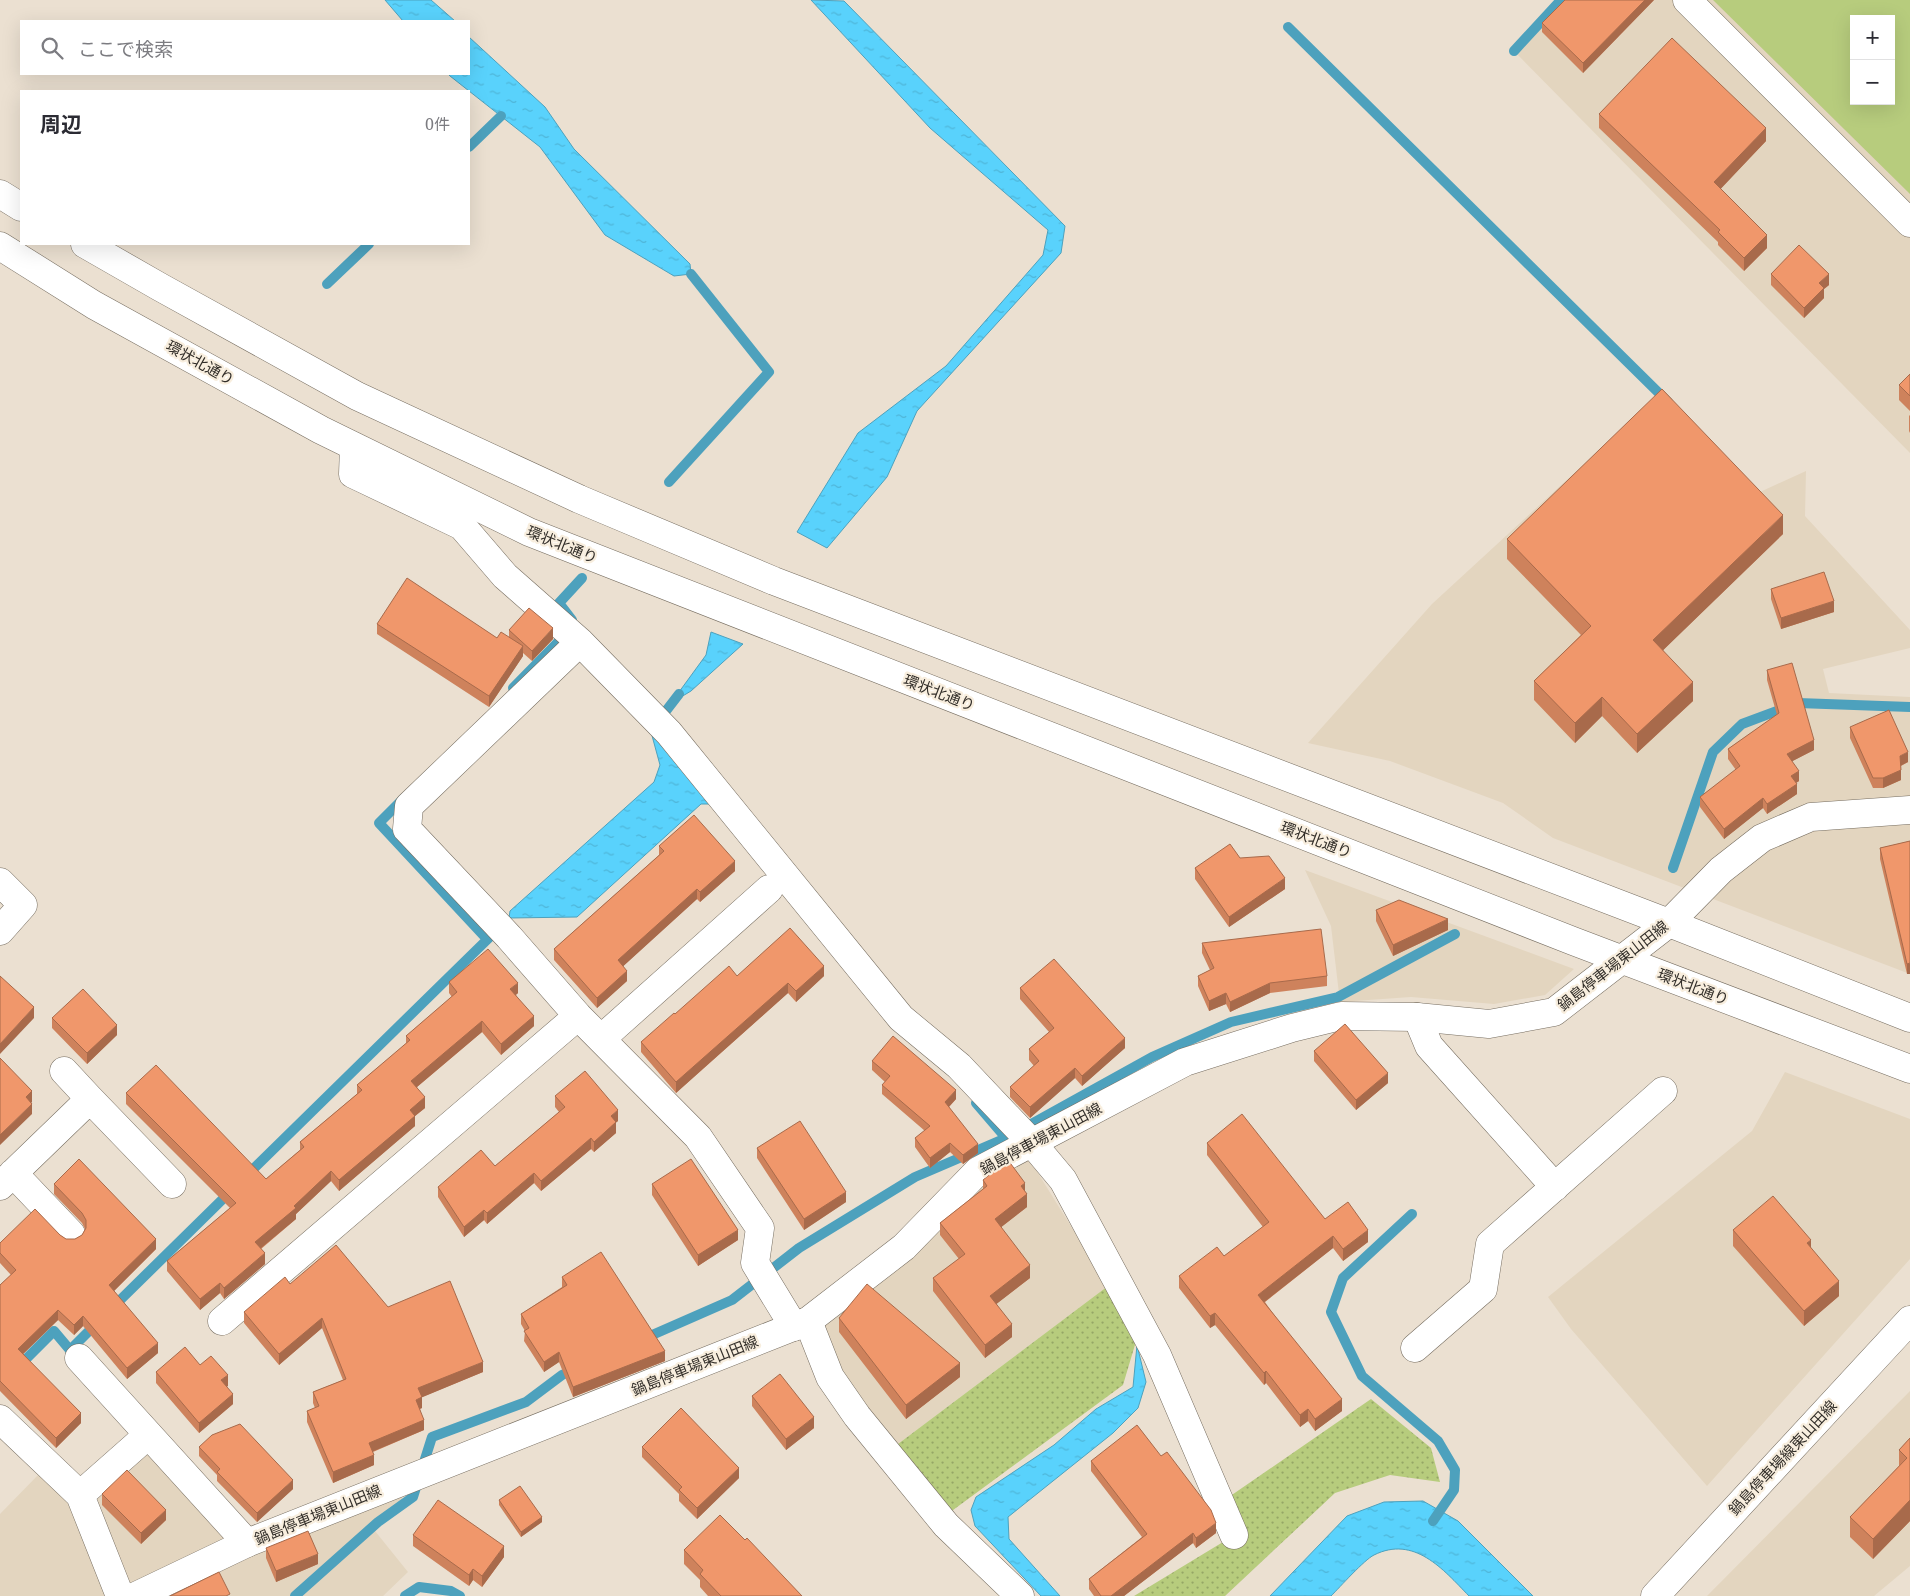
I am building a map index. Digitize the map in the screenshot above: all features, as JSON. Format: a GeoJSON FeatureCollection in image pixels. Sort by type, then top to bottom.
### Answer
{"type":"FeatureCollection","features":[{"type":"Feature","properties":{"kind":"main road"},"geometry":{"type":"LineString","coordinates":[[1687,0],[1910,224]]}},
{"type":"Feature","properties":{"kind":"main road"},"geometry":{"type":"LineString","coordinates":[[0,194],[20,205]]}},
{"type":"Feature","properties":{"kind":"main road"},"geometry":{"type":"LineString","coordinates":[[87,245],[357,396],[579,499],[774,581],[1669,923],[1910,1018]]}},
{"type":"Feature","properties":{"kind":"main road","name":"環状北通り"},"geometry":{"type":"LineString","coordinates":[[0,246],[94,305],[354,447],[529,532],[1621,959],[1910,1069]]}},
{"type":"Feature","properties":{"kind":"main road"},"geometry":{"type":"LineString","coordinates":[[354,447],[353,474],[462,526],[505,576],[580,642],[660,723],[901,1018],[959,1066],[1063,1180],[1157,1355],[1234,1535]]}},
{"type":"Feature","properties":{"kind":"main road"},"geometry":{"type":"LineString","coordinates":[[580,642],[409,806],[407,829],[500,927],[578,1016],[698,1137],[760,1228],[755,1262],[770,1287],[801,1324],[830,1377],[857,1416],[946,1525],[1020,1596]]}},
{"type":"Feature","properties":{"kind":"main road","name":"鍋島停車場東山田線"},"geometry":{"type":"LineString","coordinates":[[136,1596],[247,1543],[801,1324],[904,1247],[978,1171],[1023,1134],[1185,1062],[1292,1028],[1341,1016],[1417,1017],[1488,1024],[1554,1012],[1669,923],[1721,870],[1762,838],[1811,817],[1910,810]]}},
{"type":"Feature","properties":{"kind":"main road"},"geometry":{"type":"LineString","coordinates":[[0,882],[23,905],[0,931]]}},
{"type":"Feature","properties":{"kind":"main road"},"geometry":{"type":"LineString","coordinates":[[601,1039],[769,889]]}},
{"type":"Feature","properties":{"kind":"main road"},"geometry":{"type":"LineString","coordinates":[[222,1321],[578,1016]]}},
{"type":"Feature","properties":{"kind":"main road"},"geometry":{"type":"LineString","coordinates":[[1417,1017],[1429,1046],[1555,1186]]}},
{"type":"Feature","properties":{"kind":"main road"},"geometry":{"type":"LineString","coordinates":[[64,1071],[172,1184]]}},
{"type":"Feature","properties":{"kind":"main road"},"geometry":{"type":"LineString","coordinates":[[1415,1348],[1483,1289],[1490,1244],[1663,1091]]}},
{"type":"Feature","properties":{"kind":"main road"},"geometry":{"type":"LineString","coordinates":[[71,1234],[6,1180],[90,1099]]}},
{"type":"Feature","properties":{"kind":"main road","name":"鍋島停車場線東山田線"},"geometry":{"type":"LineString","coordinates":[[1655,1596],[1910,1320]]}},
{"type":"Feature","properties":{"kind":"main road"},"geometry":{"type":"LineString","coordinates":[[79,1358],[247,1543]]}},
{"type":"Feature","properties":{"kind":"main road"},"geometry":{"type":"LineString","coordinates":[[0,1419],[80,1495],[120,1596]]}},
{"type":"Feature","properties":{"kind":"main road"},"geometry":{"type":"LineString","coordinates":[[80,1495],[148,1435]]}},
{"type":"Feature","properties":{"kind":"shaded area"},"geometry":{"type":"Polygon","coordinates":[[[1561,0],[1910,0],[1910,453],[1514,51],[1561,0]]]}},
{"type":"Feature","properties":{"kind":"shaded area"},"geometry":{"type":"Polygon","coordinates":[[[1660,394],[1760,492],[1806,471],[1805,516],[1910,630],[1910,648],[1823,669],[1829,693],[1910,697],[1910,974],[1553,838],[1503,803],[1390,761],[1308,743],[1432,604],[1660,394]]]}},
{"type":"Feature","properties":{"kind":"shaded area"},"geometry":{"type":"Polygon","coordinates":[[[1305,870],[1574,969],[1545,995],[1494,1004],[1411,997],[1340,1002],[1331,926],[1305,870]]]}},
{"type":"Feature","properties":{"kind":"shaded area"},"geometry":{"type":"Polygon","coordinates":[[[1785,1072],[1910,1119],[1910,1259],[1707,1486],[1571,1329],[1548,1297],[1752,1131],[1785,1072]]]}},
{"type":"Feature","properties":{"kind":"shaded area"},"geometry":{"type":"Polygon","coordinates":[[[1028,1157],[1108,1286],[894,1447],[843,1382],[818,1329],[985,1182],[1028,1157]]]}},
{"type":"Feature","properties":{"kind":"shaded area"},"geometry":{"type":"Polygon","coordinates":[[[1910,1391],[1910,1566],[1874,1596],[1707,1596],[1910,1391]]]}},
{"type":"Feature","properties":{"kind":"shaded area"},"geometry":{"type":"Polygon","coordinates":[[[150,1416],[253,1529],[393,1471],[403,1500],[375,1531],[408,1572],[383,1596],[0,1596],[0,1514],[40,1473],[64,1499],[150,1416]]]}},
{"type":"Feature","properties":{"kind":"green space"},"geometry":{"type":"Polygon","coordinates":[[[1713,0],[1910,0],[1910,194],[1713,0]]]}},
{"type":"Feature","properties":{"kind":"green space"},"geometry":{"type":"Polygon","coordinates":[[[1108,1286],[1137,1338],[1123,1385],[949,1513],[894,1447],[1108,1286]]]}},
{"type":"Feature","properties":{"kind":"green space"},"geometry":{"type":"Polygon","coordinates":[[[1371,1399],[1431,1448],[1440,1482],[1390,1475],[1335,1493],[1225,1596],[1134,1596],[1223,1542],[1226,1499],[1371,1399]]]}},
{"type":"Feature","properties":{"kind":"water"},"geometry":{"type":"Polygon","coordinates":[[[385,0],[431,0],[454,20],[402,20],[385,0]]]}},
{"type":"Feature","properties":{"kind":"water"},"geometry":{"type":"Polygon","coordinates":[[[811,0],[844,1],[1065,226],[1061,253],[917,411],[887,477],[827,548],[797,532],[858,433],[946,366],[1043,255],[1048,230],[930,128],[811,0]]]}},
{"type":"Feature","properties":{"kind":"water"},"geometry":{"type":"Polygon","coordinates":[[[470,38],[545,107],[574,149],[690,264],[691,274],[674,276],[605,235],[540,147],[449,75],[470,75],[470,38]]]}},
{"type":"Feature","properties":{"kind":"water"},"geometry":{"type":"Polygon","coordinates":[[[711,632],[743,644],[691,691],[671,703],[706,655],[711,632]]]}},
{"type":"Feature","properties":{"kind":"water"},"geometry":{"type":"Polygon","coordinates":[[[651,732],[709,804],[701,804],[577,917],[509,918],[510,911],[654,782],[660,765],[651,732]]]}},
{"type":"Feature","properties":{"kind":"water"},"geometry":{"type":"Polygon","coordinates":[[[1137,1345],[1146,1382],[1138,1408],[1113,1433],[1008,1517],[1009,1539],[1060,1596],[1041,1596],[975,1526],[971,1510],[976,1497],[1054,1445],[1096,1409],[1133,1387],[1137,1345]]]}},
{"type":"Feature","properties":{"kind":"water"},"geometry":{"type":"Polygon","coordinates":[[[1423,1501],[1458,1521],[1533,1596],[1469,1596],[1449,1575],[1427,1558],[1415,1552],[1402,1549],[1389,1550],[1374,1555],[1358,1568],[1331,1596],[1270,1596],[1347,1516],[1384,1502],[1423,1501]]]}},
{"type":"Feature","properties":{"kind":"building"},"geometry":{"type":"Polygon","coordinates":[[[1565,0],[1645,0],[1583,63],[1542,23],[1565,0]]]}},
{"type":"Feature","properties":{"kind":"building"},"geometry":{"type":"Polygon","coordinates":[[[1672,38],[1766,128],[1714,182],[1767,235],[1744,258],[1718,232],[1720,230],[1599,114],[1672,38]]]}},
{"type":"Feature","properties":{"kind":"building"},"geometry":{"type":"Polygon","coordinates":[[[1799,245],[1829,274],[1819,283],[1824,288],[1804,308],[1771,274],[1799,245]]]}},
{"type":"Feature","properties":{"kind":"building"},"geometry":{"type":"Polygon","coordinates":[[[1910,374],[1910,396],[1899,385],[1910,374]]]}},
{"type":"Feature","properties":{"kind":"building"},"geometry":{"type":"Polygon","coordinates":[[[1662,389],[1783,515],[1653,640],[1693,682],[1637,734],[1602,697],[1575,723],[1534,681],[1591,626],[1507,539],[1662,389]]]}},
{"type":"Feature","properties":{"kind":"building"},"geometry":{"type":"Polygon","coordinates":[[[1824,572],[1834,601],[1781,618],[1771,589],[1824,572]]]}},
{"type":"Feature","properties":{"kind":"building"},"geometry":{"type":"Polygon","coordinates":[[[407,578],[497,638],[501,632],[523,646],[489,696],[377,624],[407,578]]]}},
{"type":"Feature","properties":{"kind":"building"},"geometry":{"type":"Polygon","coordinates":[[[529,608],[553,628],[532,651],[509,630],[529,608]]]}},
{"type":"Feature","properties":{"kind":"building"},"geometry":{"type":"Polygon","coordinates":[[[1792,663],[1814,740],[1787,754],[1799,771],[1791,776],[1797,784],[1767,804],[1763,798],[1724,829],[1700,797],[1740,766],[1728,749],[1779,713],[1767,670],[1792,663]]]}},
{"type":"Feature","properties":{"kind":"building"},"geometry":{"type":"Polygon","coordinates":[[[1889,710],[1908,752],[1900,756],[1901,770],[1883,778],[1873,778],[1850,727],[1889,710]]]}},
{"type":"Feature","properties":{"kind":"building"},"geometry":{"type":"Polygon","coordinates":[[[694,815],[735,861],[700,892],[697,889],[618,960],[627,971],[597,998],[554,949],[664,851],[659,846],[694,815]]]}},
{"type":"Feature","properties":{"kind":"building"},"geometry":{"type":"Polygon","coordinates":[[[1910,841],[1910,963],[1907,964],[1880,848],[1910,841]]]}},
{"type":"Feature","properties":{"kind":"building"},"geometry":{"type":"Polygon","coordinates":[[[1230,844],[1240,858],[1269,856],[1285,878],[1229,917],[1195,868],[1230,844]]]}},
{"type":"Feature","properties":{"kind":"building"},"geometry":{"type":"Polygon","coordinates":[[[1399,900],[1448,919],[1393,945],[1376,910],[1399,900]]]}},
{"type":"Feature","properties":{"kind":"building"},"geometry":{"type":"Polygon","coordinates":[[[790,928],[824,966],[796,991],[788,983],[676,1082],[641,1042],[729,966],[737,976],[790,928]]]}},
{"type":"Feature","properties":{"kind":"building"},"geometry":{"type":"Polygon","coordinates":[[[1321,929],[1327,976],[1270,983],[1230,1002],[1226,993],[1209,1001],[1198,976],[1214,968],[1202,943],[1321,929]]]}},
{"type":"Feature","properties":{"kind":"building"},"geometry":{"type":"Polygon","coordinates":[[[488,949],[518,983],[510,989],[534,1016],[501,1044],[482,1021],[411,1081],[425,1097],[410,1110],[415,1116],[339,1180],[331,1171],[294,1206],[296,1208],[255,1242],[265,1253],[224,1288],[220,1283],[200,1299],[167,1261],[236,1203],[126,1093],[156,1065],[266,1179],[304,1147],[300,1142],[362,1090],[357,1085],[410,1040],[406,1036],[457,992],[449,982],[488,949]]]}},
{"type":"Feature","properties":{"kind":"building"},"geometry":{"type":"Polygon","coordinates":[[[1054,959],[1125,1038],[1082,1076],[1075,1068],[1030,1107],[1010,1087],[1039,1061],[1029,1049],[1054,1028],[1020,988],[1054,959]]]}},
{"type":"Feature","properties":{"kind":"building"},"geometry":{"type":"Polygon","coordinates":[[[0,976],[34,1007],[0,1044],[0,976]]]}},
{"type":"Feature","properties":{"kind":"building"},"geometry":{"type":"Polygon","coordinates":[[[83,989],[117,1025],[87,1053],[52,1018],[83,989]]]}},
{"type":"Feature","properties":{"kind":"building"},"geometry":{"type":"Polygon","coordinates":[[[1345,1024],[1388,1073],[1356,1100],[1314,1051],[1345,1024]]]}},
{"type":"Feature","properties":{"kind":"building"},"geometry":{"type":"Polygon","coordinates":[[[893,1036],[956,1090],[945,1102],[978,1144],[963,1155],[950,1143],[930,1158],[915,1138],[930,1126],[882,1085],[890,1076],[872,1061],[893,1036]]]}},
{"type":"Feature","properties":{"kind":"building"},"geometry":{"type":"Polygon","coordinates":[[[0,1058],[32,1091],[26,1097],[32,1104],[0,1135],[0,1058]]]}},
{"type":"Feature","properties":{"kind":"building"},"geometry":{"type":"Polygon","coordinates":[[[585,1071],[618,1110],[611,1116],[616,1122],[594,1142],[591,1138],[541,1181],[534,1173],[487,1213],[484,1210],[464,1227],[438,1187],[481,1150],[495,1166],[565,1107],[555,1096],[585,1071]]]}},
{"type":"Feature","properties":{"kind":"building"},"geometry":{"type":"Polygon","coordinates":[[[1242,1114],[1325,1219],[1348,1202],[1368,1230],[1343,1249],[1333,1236],[1258,1295],[1342,1399],[1315,1419],[1308,1409],[1300,1415],[1266,1371],[1264,1373],[1215,1313],[1210,1316],[1179,1276],[1217,1247],[1224,1256],[1269,1222],[1207,1143],[1242,1114]]]}},
{"type":"Feature","properties":{"kind":"building"},"geometry":{"type":"Polygon","coordinates":[[[800,1121],[846,1192],[804,1219],[757,1148],[800,1121]]]}},
{"type":"Feature","properties":{"kind":"building"},"geometry":{"type":"Polygon","coordinates":[[[79,1159],[156,1239],[109,1285],[158,1343],[127,1368],[83,1316],[74,1325],[58,1310],[18,1349],[81,1413],[56,1438],[0,1381],[0,1285],[16,1270],[0,1253],[0,1243],[35,1209],[66,1239],[75,1239],[82,1235],[86,1228],[86,1220],[82,1213],[54,1184],[79,1159]]]}},
{"type":"Feature","properties":{"kind":"building"},"geometry":{"type":"Polygon","coordinates":[[[691,1159],[738,1230],[698,1255],[652,1184],[691,1159]]]}},
{"type":"Feature","properties":{"kind":"building"},"geometry":{"type":"Polygon","coordinates":[[[1008,1160],[1025,1183],[1021,1186],[1027,1194],[995,1219],[1030,1265],[990,1296],[1012,1324],[985,1345],[933,1278],[965,1254],[940,1223],[987,1186],[983,1180],[1008,1160]]]}},
{"type":"Feature","properties":{"kind":"building"},"geometry":{"type":"Polygon","coordinates":[[[1773,1196],[1811,1240],[1807,1243],[1839,1281],[1804,1311],[1733,1230],[1773,1196]]]}},
{"type":"Feature","properties":{"kind":"building"},"geometry":{"type":"Polygon","coordinates":[[[336,1245],[388,1307],[450,1281],[483,1362],[418,1388],[422,1397],[416,1400],[424,1420],[369,1443],[374,1455],[333,1472],[307,1411],[319,1406],[313,1392],[346,1379],[322,1318],[279,1354],[244,1312],[285,1277],[290,1284],[336,1245]]]}},
{"type":"Feature","properties":{"kind":"building"},"geometry":{"type":"Polygon","coordinates":[[[601,1252],[665,1351],[573,1387],[559,1352],[544,1362],[524,1331],[529,1328],[521,1314],[567,1285],[562,1277],[601,1252]]]}},
{"type":"Feature","properties":{"kind":"building"},"geometry":{"type":"Polygon","coordinates":[[[867,1284],[960,1363],[906,1405],[839,1318],[867,1284]]]}},
{"type":"Feature","properties":{"kind":"building"},"geometry":{"type":"Polygon","coordinates":[[[185,1347],[200,1365],[211,1356],[228,1375],[221,1380],[233,1394],[199,1423],[156,1372],[185,1347]]]}},
{"type":"Feature","properties":{"kind":"building"},"geometry":{"type":"Polygon","coordinates":[[[780,1374],[814,1417],[786,1439],[752,1396],[780,1374]]]}},
{"type":"Feature","properties":{"kind":"building"},"geometry":{"type":"Polygon","coordinates":[[[681,1408],[739,1468],[697,1508],[679,1490],[682,1487],[642,1447],[681,1408]]]}},
{"type":"Feature","properties":{"kind":"building"},"geometry":{"type":"Polygon","coordinates":[[[240,1424],[293,1480],[257,1513],[217,1472],[220,1469],[199,1447],[212,1435],[240,1424]]]}},
{"type":"Feature","properties":{"kind":"building"},"geometry":{"type":"Polygon","coordinates":[[[1137,1425],[1161,1456],[1167,1452],[1211,1510],[1216,1523],[1196,1538],[1193,1533],[1111,1596],[1101,1596],[1089,1579],[1147,1534],[1091,1461],[1137,1425]]]}},
{"type":"Feature","properties":{"kind":"building"},"geometry":{"type":"Polygon","coordinates":[[[1910,1438],[1910,1500],[1873,1539],[1850,1517],[1907,1458],[1899,1450],[1910,1438]]]}},
{"type":"Feature","properties":{"kind":"building"},"geometry":{"type":"Polygon","coordinates":[[[127,1470],[166,1510],[141,1533],[102,1494],[127,1470]]]}},
{"type":"Feature","properties":{"kind":"building"},"geometry":{"type":"Polygon","coordinates":[[[520,1486],[542,1517],[521,1532],[499,1500],[520,1486]]]}},
{"type":"Feature","properties":{"kind":"building"},"geometry":{"type":"Polygon","coordinates":[[[438,1500],[504,1546],[482,1576],[473,1569],[469,1575],[413,1535],[438,1500]]]}},
{"type":"Feature","properties":{"kind":"building"},"geometry":{"type":"Polygon","coordinates":[[[720,1515],[745,1540],[747,1538],[802,1596],[721,1596],[700,1574],[703,1570],[684,1550],[720,1515]]]}},
{"type":"Feature","properties":{"kind":"building"},"geometry":{"type":"Polygon","coordinates":[[[308,1531],[318,1554],[276,1571],[266,1548],[308,1531]]]}},
{"type":"Feature","properties":{"kind":"building"},"geometry":{"type":"Polygon","coordinates":[[[219,1572],[230,1594],[226,1596],[170,1596],[219,1572]]]}},
{"type":"Feature","properties":{"kind":"waterway"},"geometry":{"type":"LineString","coordinates":[[1514,51],[1561,0]]}},
{"type":"Feature","properties":{"kind":"waterway"},"geometry":{"type":"LineString","coordinates":[[1288,27],[1668,402]]}},
{"type":"Feature","properties":{"kind":"waterway"},"geometry":{"type":"LineString","coordinates":[[470,146],[501,116]]}},
{"type":"Feature","properties":{"kind":"waterway"},"geometry":{"type":"LineString","coordinates":[[327,284],[368,245]]}},
{"type":"Feature","properties":{"kind":"waterway"},"geometry":{"type":"LineString","coordinates":[[669,482],[769,372],[691,274]]}},
{"type":"Feature","properties":{"kind":"waterway"},"geometry":{"type":"LineString","coordinates":[[572,620],[559,603],[582,578]]}},
{"type":"Feature","properties":{"kind":"waterway"},"geometry":{"type":"LineString","coordinates":[[513,688],[568,632]]}},
{"type":"Feature","properties":{"kind":"waterway"},"geometry":{"type":"LineString","coordinates":[[659,720],[679,694]]}},
{"type":"Feature","properties":{"kind":"waterway"},"geometry":{"type":"LineString","coordinates":[[1673,868],[1713,752],[1742,724],[1798,703],[1910,707]]}},
{"type":"Feature","properties":{"kind":"waterway"},"geometry":{"type":"LineString","coordinates":[[404,798],[379,823],[487,939]]}},
{"type":"Feature","properties":{"kind":"waterway"},"geometry":{"type":"LineString","coordinates":[[245,1177],[499,928]]}},
{"type":"Feature","properties":{"kind":"waterway"},"geometry":{"type":"LineString","coordinates":[[643,1339],[732,1300],[799,1248],[915,1177],[1006,1138],[1152,1057],[1231,1022],[1338,997],[1455,934]]}},
{"type":"Feature","properties":{"kind":"waterway"},"geometry":{"type":"LineString","coordinates":[[976,1103],[1006,1138]]}},
{"type":"Feature","properties":{"kind":"waterway"},"geometry":{"type":"LineString","coordinates":[[111,1309],[231,1191]]}},
{"type":"Feature","properties":{"kind":"waterway"},"geometry":{"type":"LineString","coordinates":[[1412,1214],[1343,1278],[1331,1312],[1362,1376],[1438,1441],[1455,1470],[1454,1490],[1433,1521]]}},
{"type":"Feature","properties":{"kind":"waterway"},"geometry":{"type":"LineString","coordinates":[[0,1385],[54,1331],[70,1350],[98,1322]]}},
{"type":"Feature","properties":{"kind":"waterway"},"geometry":{"type":"LineString","coordinates":[[295,1596],[378,1522],[413,1497],[432,1437],[526,1402],[562,1375],[575,1369]]}},
{"type":"Feature","properties":{"kind":"waterway"},"geometry":{"type":"LineString","coordinates":[[405,1596],[419,1587],[451,1591],[460,1596]]}}]}
